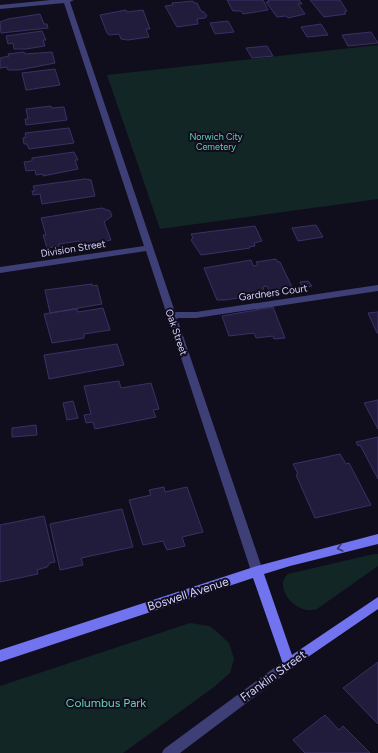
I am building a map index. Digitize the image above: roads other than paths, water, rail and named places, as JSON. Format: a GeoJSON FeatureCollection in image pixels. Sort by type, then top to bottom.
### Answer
{"type":"FeatureCollection","features":[{"type":"Feature","properties":{"kind":"street","name":"Oak Street"},"geometry":{"type":"LineString","coordinates":[[66,0],[289,664]]}},
{"type":"Feature","properties":{"kind":"street"},"geometry":{"type":"LineString","coordinates":[[0,7],[71,0]]}},
{"type":"Feature","properties":{"kind":"street","name":"Division Street"},"geometry":{"type":"LineString","coordinates":[[0,270],[149,248]]}},
{"type":"Feature","properties":{"kind":"street","name":"Gardners Court"},"geometry":{"type":"LineString","coordinates":[[172,315],[196,315],[378,288]]}},
{"type":"Feature","properties":{"kind":"street","name":"Boswell Avenue"},"geometry":{"type":"LineString","coordinates":[[0,656],[290,561],[378,539]]}},
{"type":"Feature","properties":{"kind":"street","name":"Franklin Street"},"geometry":{"type":"LineString","coordinates":[[169,753],[289,664],[378,602]]}},
{"type":"Feature","properties":{"kind":"park label","name":"Norwich City Cemetery"},"geometry":{"type":"Point","coordinates":[216,142]}},
{"type":"Feature","properties":{"kind":"park label","name":"Columbus Park"},"geometry":{"type":"Point","coordinates":[106,703]}}]}
